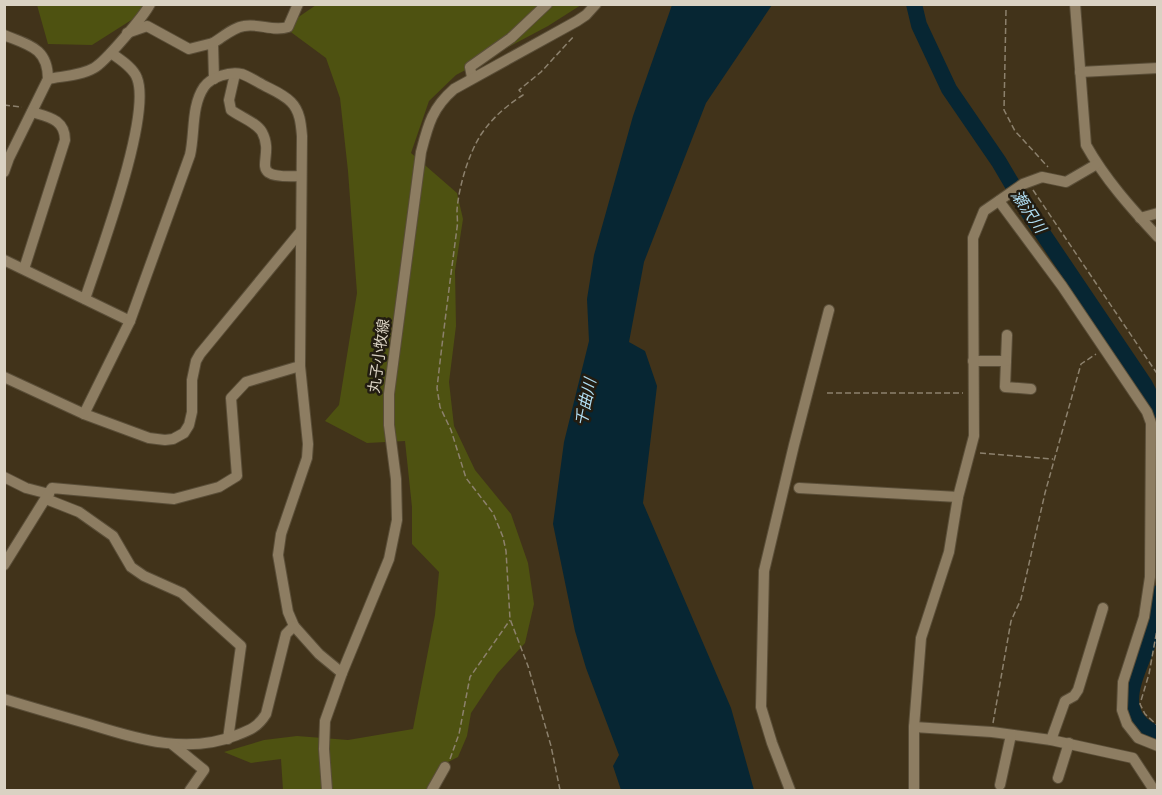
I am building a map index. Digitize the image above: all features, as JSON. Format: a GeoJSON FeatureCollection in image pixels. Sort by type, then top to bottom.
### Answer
{"type":"FeatureCollection","features":[{"type":"Feature","properties":{"kind":"street"},"geometry":{"type":"LineString","coordinates":[[48,79],[95,68],[150,4]]}},
{"type":"Feature","properties":{"kind":"street"},"geometry":{"type":"LineString","coordinates":[[127,33],[147,26],[189,49],[213,43],[232,30],[244,26],[279,30],[288,27],[298,4]]}},
{"type":"Feature","properties":{"kind":"street"},"geometry":{"type":"LineString","coordinates":[[472,77],[470,66],[511,38],[547,4]]}},
{"type":"Feature","properties":{"kind":"street","name":"丸子小牧線"},"geometry":{"type":"LineString","coordinates":[[327,790],[325,721],[342,673],[389,559],[398,520],[388,402],[421,152],[430,119],[441,100],[454,88],[577,21],[596,4]]}},
{"type":"Feature","properties":{"kind":"street"},"geometry":{"type":"LineString","coordinates":[[1075,4],[1086,145],[1097,164],[1158,237]]}},
{"type":"Feature","properties":{"kind":"street"},"geometry":{"type":"LineString","coordinates":[[4,35],[33,47],[41,53],[46,62],[48,79],[4,172]]}},
{"type":"Feature","properties":{"kind":"street"},"geometry":{"type":"LineString","coordinates":[[213,43],[214,79]]}},
{"type":"Feature","properties":{"kind":"street"},"geometry":{"type":"LineString","coordinates":[[85,299],[114,212],[138,122],[137,78],[127,65],[111,52]]}},
{"type":"Feature","properties":{"kind":"street"},"geometry":{"type":"LineString","coordinates":[[1080,72],[1158,68]]}},
{"type":"Feature","properties":{"kind":"street"},"geometry":{"type":"LineString","coordinates":[[235,74],[229,100],[231,110],[261,131],[265,142],[265,166],[271,175],[301,176]]}},
{"type":"Feature","properties":{"kind":"street"},"geometry":{"type":"LineString","coordinates":[[84,414],[130,321],[190,155],[200,97],[204,87],[214,79],[240,74],[285,97],[292,103],[301,122],[300,366],[307,428],[307,458],[281,534],[278,555],[288,612],[294,626],[319,654],[342,673]]}},
{"type":"Feature","properties":{"kind":"street"},"geometry":{"type":"LineString","coordinates":[[24,269],[65,140],[65,133],[54,118],[32,110]]}},
{"type":"Feature","properties":{"kind":"street"},"geometry":{"type":"LineString","coordinates":[[914,790],[915,727],[921,638],[949,552],[958,497],[974,436],[973,238],[984,211],[1025,183],[1042,177],[1066,182],[1097,164]]}},
{"type":"Feature","properties":{"kind":"street"},"geometry":{"type":"LineString","coordinates":[[1002,198],[1147,412],[1151,423],[1150,577],[1144,617],[1123,682],[1122,710],[1127,724],[1138,738],[1158,746]]}},
{"type":"Feature","properties":{"kind":"street"},"geometry":{"type":"LineString","coordinates":[[1140,218],[1158,213]]}},
{"type":"Feature","properties":{"kind":"street"},"geometry":{"type":"LineString","coordinates":[[4,377],[84,414],[149,438],[173,439],[184,433],[189,425],[192,412],[192,380],[200,354],[301,231]]}},
{"type":"Feature","properties":{"kind":"street"},"geometry":{"type":"LineString","coordinates":[[4,260],[130,321]]}},
{"type":"Feature","properties":{"kind":"street"},"geometry":{"type":"LineString","coordinates":[[790,790],[761,707],[764,571],[829,310]]}},
{"type":"Feature","properties":{"kind":"street"},"geometry":{"type":"LineString","coordinates":[[1007,335],[1005,387],[1031,389]]}},
{"type":"Feature","properties":{"kind":"street"},"geometry":{"type":"LineString","coordinates":[[973,361],[1006,361]]}},
{"type":"Feature","properties":{"kind":"street"},"geometry":{"type":"LineString","coordinates":[[4,565],[52,488],[174,499],[219,487],[237,476],[231,398],[246,382],[300,366]]}},
{"type":"Feature","properties":{"kind":"street"},"geometry":{"type":"LineString","coordinates":[[4,477],[79,513],[114,536],[131,567],[144,576],[182,593],[242,646],[228,739]]}},
{"type":"Feature","properties":{"kind":"street"},"geometry":{"type":"LineString","coordinates":[[799,488],[958,497]]}},
{"type":"Feature","properties":{"kind":"street"},"geometry":{"type":"LineString","coordinates":[[1051,740],[1065,701],[1074,696],[1078,690],[1103,608]]}},
{"type":"Feature","properties":{"kind":"street"},"geometry":{"type":"LineString","coordinates":[[4,699],[140,740],[171,744],[207,744],[228,739],[256,728],[266,714],[286,634],[294,626]]}},
{"type":"Feature","properties":{"kind":"street"},"geometry":{"type":"LineString","coordinates":[[915,727],[992,732],[1051,740],[1132,758],[1154,790]]}},
{"type":"Feature","properties":{"kind":"street"},"geometry":{"type":"LineString","coordinates":[[1000,785],[1011,735]]}},
{"type":"Feature","properties":{"kind":"street"},"geometry":{"type":"LineString","coordinates":[[1058,778],[1069,743]]}},
{"type":"Feature","properties":{"kind":"street"},"geometry":{"type":"LineString","coordinates":[[171,744],[204,770],[190,790]]}},
{"type":"Feature","properties":{"kind":"street"},"geometry":{"type":"LineString","coordinates":[[432,790],[445,767]]}},
{"type":"Feature","properties":{"kind":"path"},"geometry":{"type":"LineString","coordinates":[[1006,10],[1004,110],[1015,130],[1043,159],[1049,169],[1050,179]]}},
{"type":"Feature","properties":{"kind":"path"},"geometry":{"type":"LineString","coordinates":[[560,790],[528,666],[510,619],[503,537],[493,513],[466,477],[452,430],[440,407],[437,388],[458,225],[457,210],[471,155],[479,137],[491,121],[504,107],[523,95],[519,90],[541,72],[580,28],[577,21]]}},
{"type":"Feature","properties":{"kind":"path"},"geometry":{"type":"LineString","coordinates":[[4,105],[32,110]]}},
{"type":"Feature","properties":{"kind":"path"},"geometry":{"type":"LineString","coordinates":[[1025,183],[1158,375]]}},
{"type":"Feature","properties":{"kind":"path"},"geometry":{"type":"LineString","coordinates":[[992,732],[1011,621],[1021,599],[1045,493],[1081,364],[1104,349]]}},
{"type":"Feature","properties":{"kind":"path"},"geometry":{"type":"LineString","coordinates":[[827,393],[973,393]]}},
{"type":"Feature","properties":{"kind":"path"},"geometry":{"type":"LineString","coordinates":[[970,452],[1054,459]]}},
{"type":"Feature","properties":{"kind":"path"},"geometry":{"type":"LineString","coordinates":[[445,767],[453,753],[459,734],[470,677],[510,619]]}},
{"type":"Feature","properties":{"kind":"path"},"geometry":{"type":"LineString","coordinates":[[1158,624],[1149,674],[1140,704],[1145,714],[1154,725],[1158,726]]}},
{"type":"Feature","properties":{"kind":"shaded area"},"geometry":{"type":"Polygon","coordinates":[[[37,5],[155,5],[92,45],[48,44],[37,5]]]}},
{"type":"Feature","properties":{"kind":"shaded area"},"geometry":{"type":"Polygon","coordinates":[[[316,5],[581,5],[548,26],[456,75],[429,101],[411,153],[457,193],[463,219],[455,271],[456,326],[449,382],[454,426],[475,470],[511,514],[528,563],[534,604],[525,643],[497,674],[471,713],[467,736],[458,757],[442,765],[427,790],[283,790],[281,759],[251,763],[224,752],[264,740],[297,736],[348,740],[413,729],[435,615],[439,572],[412,544],[412,507],[405,441],[367,443],[325,421],[339,405],[357,293],[340,98],[326,58],[284,27],[316,5]]]}},
{"type":"Feature","properties":{"kind":"water","name":"千曲川"},"geometry":{"type":"Polygon","coordinates":[[[672,5],[772,5],[706,103],[644,262],[629,342],[645,351],[657,386],[643,503],[731,708],[754,790],[621,790],[613,766],[619,755],[586,668],[575,631],[553,524],[564,442],[589,341],[587,299],[594,255],[633,116],[672,5]]]}},
{"type":"Feature","properties":{"kind":"waterway","name":"瀬沢川"},"geometry":{"type":"LineString","coordinates":[[914,4],[919,25],[949,89],[1145,385],[1158,411]]}},
{"type":"Feature","properties":{"kind":"waterway","name":"瀬沢川"},"geometry":{"type":"LineString","coordinates":[[1158,593],[1152,629],[1132,690],[1131,703],[1134,715],[1143,725],[1158,734]]}}]}
